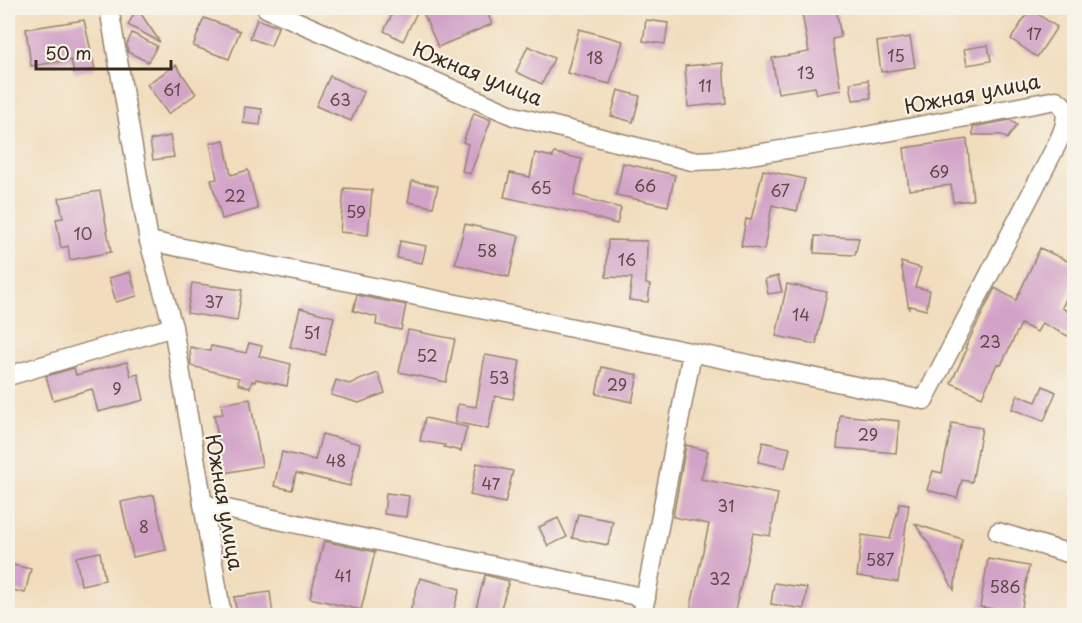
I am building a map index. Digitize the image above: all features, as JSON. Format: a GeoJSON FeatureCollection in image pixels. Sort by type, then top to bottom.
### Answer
{"type":"FeatureCollection","features":[{"type":"Feature","properties":{"kind":"street","name":"Южная улица"},"geometry":{"type":"LineString","coordinates":[[109,8],[149,241],[172,327],[222,615]]}},
{"type":"Feature","properties":{"kind":"street","name":"Южная улица"},"geometry":{"type":"LineString","coordinates":[[266,8],[514,116],[692,161],[719,160],[850,139],[1056,100],[1061,103],[1065,118],[1062,132],[924,400],[692,353]]}},
{"type":"Feature","properties":{"kind":"street"},"geometry":{"type":"LineString","coordinates":[[149,241],[692,353],[644,607],[203,504]]}},
{"type":"Feature","properties":{"kind":"street"},"geometry":{"type":"LineString","coordinates":[[8,376],[172,327]]}},
{"type":"Feature","properties":{"kind":"street"},"geometry":{"type":"LineString","coordinates":[[998,532],[1074,555]]}},
{"type":"Feature","properties":{"kind":"building"},"geometry":{"type":"Polygon","coordinates":[[[137,8],[160,42],[128,25],[137,8]]]}},
{"type":"Feature","properties":{"kind":"building"},"geometry":{"type":"Polygon","coordinates":[[[395,8],[419,8],[403,41],[384,31],[395,8]]]}},
{"type":"Feature","properties":{"kind":"building"},"geometry":{"type":"Polygon","coordinates":[[[421,8],[485,8],[492,24],[438,47],[421,8]]]}},
{"type":"Feature","properties":{"kind":"building"},"geometry":{"type":"Polygon","coordinates":[[[801,8],[836,8],[841,37],[832,39],[841,90],[817,94],[815,87],[778,93],[772,58],[809,52],[801,8]]]}},
{"type":"Feature","properties":{"kind":"building"},"geometry":{"type":"Polygon","coordinates":[[[1030,9],[1057,27],[1037,57],[1011,39],[1030,9]]]}},
{"type":"Feature","properties":{"kind":"building"},"geometry":{"type":"Polygon","coordinates":[[[204,18],[240,31],[229,59],[193,46],[204,18]]]}},
{"type":"Feature","properties":{"kind":"building"},"geometry":{"type":"Polygon","coordinates":[[[257,19],[278,27],[271,46],[250,38],[257,19]]]}},
{"type":"Feature","properties":{"kind":"building"},"geometry":{"type":"Polygon","coordinates":[[[84,20],[95,69],[74,73],[71,60],[31,66],[26,29],[84,20]]]}},
{"type":"Feature","properties":{"kind":"building"},"geometry":{"type":"Polygon","coordinates":[[[646,20],[668,23],[665,44],[643,41],[646,20]]]}},
{"type":"Feature","properties":{"kind":"building"},"geometry":{"type":"Polygon","coordinates":[[[579,29],[623,41],[610,84],[567,73],[579,29]]]}},
{"type":"Feature","properties":{"kind":"building"},"geometry":{"type":"Polygon","coordinates":[[[132,33],[157,46],[148,62],[128,52],[127,44],[132,33]]]}},
{"type":"Feature","properties":{"kind":"building"},"geometry":{"type":"Polygon","coordinates":[[[910,37],[915,67],[881,72],[877,42],[910,37]]]}},
{"type":"Feature","properties":{"kind":"building"},"geometry":{"type":"Polygon","coordinates":[[[988,45],[991,61],[967,65],[964,49],[988,45]]]}},
{"type":"Feature","properties":{"kind":"building"},"geometry":{"type":"Polygon","coordinates":[[[528,46],[554,58],[542,84],[516,72],[528,46]]]}},
{"type":"Feature","properties":{"kind":"building"},"geometry":{"type":"Polygon","coordinates":[[[723,63],[726,103],[688,107],[685,66],[723,63]]]}},
{"type":"Feature","properties":{"kind":"building"},"geometry":{"type":"Polygon","coordinates":[[[176,65],[196,94],[168,114],[147,84],[176,65]]]}},
{"type":"Feature","properties":{"kind":"building"},"geometry":{"type":"Polygon","coordinates":[[[330,76],[364,92],[351,121],[316,106],[330,76]]]}},
{"type":"Feature","properties":{"kind":"building"},"geometry":{"type":"Polygon","coordinates":[[[868,80],[871,98],[853,100],[850,83],[868,80]]]}},
{"type":"Feature","properties":{"kind":"building"},"geometry":{"type":"Polygon","coordinates":[[[618,90],[640,96],[633,122],[611,116],[618,90]]]}},
{"type":"Feature","properties":{"kind":"building"},"geometry":{"type":"Polygon","coordinates":[[[245,107],[262,109],[260,125],[243,123],[245,107]]]}},
{"type":"Feature","properties":{"kind":"building"},"geometry":{"type":"Polygon","coordinates":[[[474,113],[491,120],[470,174],[462,171],[468,144],[463,142],[474,113]]]}},
{"type":"Feature","properties":{"kind":"building"},"geometry":{"type":"Polygon","coordinates":[[[1010,120],[1017,125],[1007,139],[1002,135],[973,135],[973,127],[1010,120]]]}},
{"type":"Feature","properties":{"kind":"building"},"geometry":{"type":"Polygon","coordinates":[[[170,136],[174,157],[153,160],[150,140],[170,136]]]}},
{"type":"Feature","properties":{"kind":"building"},"geometry":{"type":"Polygon","coordinates":[[[967,139],[973,200],[953,202],[951,185],[909,190],[904,148],[967,139]]]}},
{"type":"Feature","properties":{"kind":"building"},"geometry":{"type":"Polygon","coordinates":[[[224,140],[231,175],[248,170],[258,209],[222,219],[211,180],[217,179],[210,143],[224,140]]]}},
{"type":"Feature","properties":{"kind":"building"},"geometry":{"type":"Polygon","coordinates":[[[535,153],[553,157],[554,153],[582,159],[574,195],[621,208],[617,224],[504,197],[510,173],[530,177],[535,153]]]}},
{"type":"Feature","properties":{"kind":"building"},"geometry":{"type":"Polygon","coordinates":[[[623,163],[675,175],[668,206],[616,195],[623,163]]]}},
{"type":"Feature","properties":{"kind":"building"},"geometry":{"type":"Polygon","coordinates":[[[763,170],[805,179],[797,211],[772,205],[764,250],[741,246],[746,219],[751,220],[763,170]]]}},
{"type":"Feature","properties":{"kind":"building"},"geometry":{"type":"Polygon","coordinates":[[[412,181],[438,186],[433,207],[408,202],[412,181]]]}},
{"type":"Feature","properties":{"kind":"building"},"geometry":{"type":"Polygon","coordinates":[[[344,188],[372,190],[368,235],[340,232],[344,188]]]}},
{"type":"Feature","properties":{"kind":"building"},"geometry":{"type":"Polygon","coordinates":[[[100,191],[111,252],[70,260],[68,246],[61,248],[56,219],[63,218],[59,198],[100,191]]]}},
{"type":"Feature","properties":{"kind":"building"},"geometry":{"type":"Polygon","coordinates":[[[465,224],[519,236],[509,277],[455,264],[465,224]]]}},
{"type":"Feature","properties":{"kind":"building"},"geometry":{"type":"Polygon","coordinates":[[[815,236],[859,238],[855,255],[814,253],[815,236]]]}},
{"type":"Feature","properties":{"kind":"building"},"geometry":{"type":"Polygon","coordinates":[[[608,240],[647,241],[646,284],[650,285],[648,302],[629,300],[632,278],[606,277],[608,240]]]}},
{"type":"Feature","properties":{"kind":"building"},"geometry":{"type":"Polygon","coordinates":[[[400,241],[426,246],[422,263],[397,258],[400,241]]]}},
{"type":"Feature","properties":{"kind":"building"},"geometry":{"type":"Polygon","coordinates":[[[1040,248],[1074,264],[1074,281],[1062,308],[1074,315],[1074,339],[1042,323],[1037,332],[1021,324],[1001,365],[997,364],[982,397],[951,383],[967,349],[965,348],[995,288],[1016,300],[1040,248]]]}},
{"type":"Feature","properties":{"kind":"building"},"geometry":{"type":"Polygon","coordinates":[[[901,262],[921,268],[915,287],[930,290],[926,310],[910,306],[909,310],[901,262]]]}},
{"type":"Feature","properties":{"kind":"building"},"geometry":{"type":"Polygon","coordinates":[[[130,272],[137,296],[116,302],[109,278],[130,272]]]}},
{"type":"Feature","properties":{"kind":"building"},"geometry":{"type":"Polygon","coordinates":[[[778,276],[782,292],[768,294],[765,279],[778,276]]]}},
{"type":"Feature","properties":{"kind":"building"},"geometry":{"type":"Polygon","coordinates":[[[192,283],[242,290],[237,321],[187,313],[192,283]]]}},
{"type":"Feature","properties":{"kind":"building"},"geometry":{"type":"Polygon","coordinates":[[[787,284],[827,292],[816,344],[776,336],[787,284]]]}},
{"type":"Feature","properties":{"kind":"building"},"geometry":{"type":"Polygon","coordinates":[[[357,295],[406,305],[401,330],[376,325],[377,317],[353,311],[357,295]]]}},
{"type":"Feature","properties":{"kind":"building"},"geometry":{"type":"Polygon","coordinates":[[[300,308],[334,317],[325,355],[290,347],[300,308]]]}},
{"type":"Feature","properties":{"kind":"building"},"geometry":{"type":"Polygon","coordinates":[[[408,330],[455,339],[446,382],[399,372],[408,330]]]}},
{"type":"Feature","properties":{"kind":"building"},"geometry":{"type":"Polygon","coordinates":[[[249,343],[262,346],[259,356],[291,364],[287,386],[256,379],[255,382],[252,381],[250,388],[238,384],[239,378],[191,366],[190,347],[210,351],[211,346],[246,353],[249,343]]]}},
{"type":"Feature","properties":{"kind":"building"},"geometry":{"type":"Polygon","coordinates":[[[485,355],[520,361],[513,399],[495,396],[488,429],[455,422],[458,404],[476,407],[485,355]]]}},
{"type":"Feature","properties":{"kind":"building"},"geometry":{"type":"Polygon","coordinates":[[[127,362],[131,376],[138,374],[144,400],[98,412],[92,389],[53,400],[46,376],[74,368],[76,375],[127,362]]]}},
{"type":"Feature","properties":{"kind":"building"},"geometry":{"type":"Polygon","coordinates":[[[602,367],[638,375],[632,402],[596,394],[602,367]]]}},
{"type":"Feature","properties":{"kind":"building"},"geometry":{"type":"Polygon","coordinates":[[[378,373],[385,393],[359,403],[331,395],[336,380],[349,384],[378,373]]]}},
{"type":"Feature","properties":{"kind":"building"},"geometry":{"type":"Polygon","coordinates":[[[1043,386],[1056,392],[1044,421],[1012,409],[1018,395],[1036,402],[1043,386]]]}},
{"type":"Feature","properties":{"kind":"building"},"geometry":{"type":"Polygon","coordinates":[[[250,399],[262,466],[224,473],[214,415],[223,414],[221,404],[250,399]]]}},
{"type":"Feature","properties":{"kind":"building"},"geometry":{"type":"Polygon","coordinates":[[[840,415],[899,421],[896,453],[837,448],[840,415]]]}},
{"type":"Feature","properties":{"kind":"building"},"geometry":{"type":"Polygon","coordinates":[[[425,418],[467,427],[461,451],[444,447],[445,445],[420,441],[425,418]]]}},
{"type":"Feature","properties":{"kind":"building"},"geometry":{"type":"Polygon","coordinates":[[[952,423],[982,428],[972,482],[962,480],[957,498],[927,490],[933,471],[942,473],[952,423]]]}},
{"type":"Feature","properties":{"kind":"building"},"geometry":{"type":"Polygon","coordinates":[[[322,434],[360,444],[350,486],[296,473],[292,490],[274,486],[282,452],[315,460],[322,434]]]}},
{"type":"Feature","properties":{"kind":"building"},"geometry":{"type":"Polygon","coordinates":[[[763,442],[790,448],[785,468],[758,462],[763,442]]]}},
{"type":"Feature","properties":{"kind":"building"},"geometry":{"type":"Polygon","coordinates":[[[686,445],[708,451],[701,479],[778,494],[770,536],[753,533],[734,615],[689,615],[709,524],[673,517],[686,445]]]}},
{"type":"Feature","properties":{"kind":"building"},"geometry":{"type":"Polygon","coordinates":[[[477,463],[513,471],[505,503],[470,495],[477,463]]]}},
{"type":"Feature","properties":{"kind":"building"},"geometry":{"type":"Polygon","coordinates":[[[386,493],[409,496],[406,517],[384,514],[386,493]]]}},
{"type":"Feature","properties":{"kind":"building"},"geometry":{"type":"Polygon","coordinates":[[[154,495],[166,550],[133,557],[121,502],[154,495]]]}},
{"type":"Feature","properties":{"kind":"building"},"geometry":{"type":"Polygon","coordinates":[[[900,503],[909,504],[898,582],[857,576],[862,535],[890,539],[900,503]]]}},
{"type":"Feature","properties":{"kind":"building"},"geometry":{"type":"Polygon","coordinates":[[[578,514],[613,521],[608,545],[572,538],[578,514]]]}},
{"type":"Feature","properties":{"kind":"building"},"geometry":{"type":"Polygon","coordinates":[[[558,518],[567,537],[548,546],[539,527],[558,518]]]}},
{"type":"Feature","properties":{"kind":"building"},"geometry":{"type":"Polygon","coordinates":[[[915,524],[962,539],[954,590],[929,544],[915,524]]]}},
{"type":"Feature","properties":{"kind":"building"},"geometry":{"type":"Polygon","coordinates":[[[324,541],[375,552],[361,610],[310,598],[324,541]]]}},
{"type":"Feature","properties":{"kind":"building"},"geometry":{"type":"Polygon","coordinates":[[[100,552],[105,580],[81,585],[76,557],[100,552]]]}},
{"type":"Feature","properties":{"kind":"building"},"geometry":{"type":"Polygon","coordinates":[[[988,559],[1029,566],[1021,613],[980,607],[988,559]]]}},
{"type":"Feature","properties":{"kind":"building"},"geometry":{"type":"Polygon","coordinates":[[[8,564],[31,569],[25,593],[8,589],[8,564]]]}},
{"type":"Feature","properties":{"kind":"building"},"geometry":{"type":"Polygon","coordinates":[[[485,575],[509,581],[499,615],[476,608],[485,575]]]}},
{"type":"Feature","properties":{"kind":"building"},"geometry":{"type":"Polygon","coordinates":[[[420,578],[460,589],[452,615],[409,615],[420,578]]]}},
{"type":"Feature","properties":{"kind":"building"},"geometry":{"type":"Polygon","coordinates":[[[774,583],[807,588],[804,609],[771,604],[774,583]]]}},
{"type":"Feature","properties":{"kind":"building"},"geometry":{"type":"Polygon","coordinates":[[[270,592],[273,615],[237,615],[234,597],[270,592]]]}}]}
